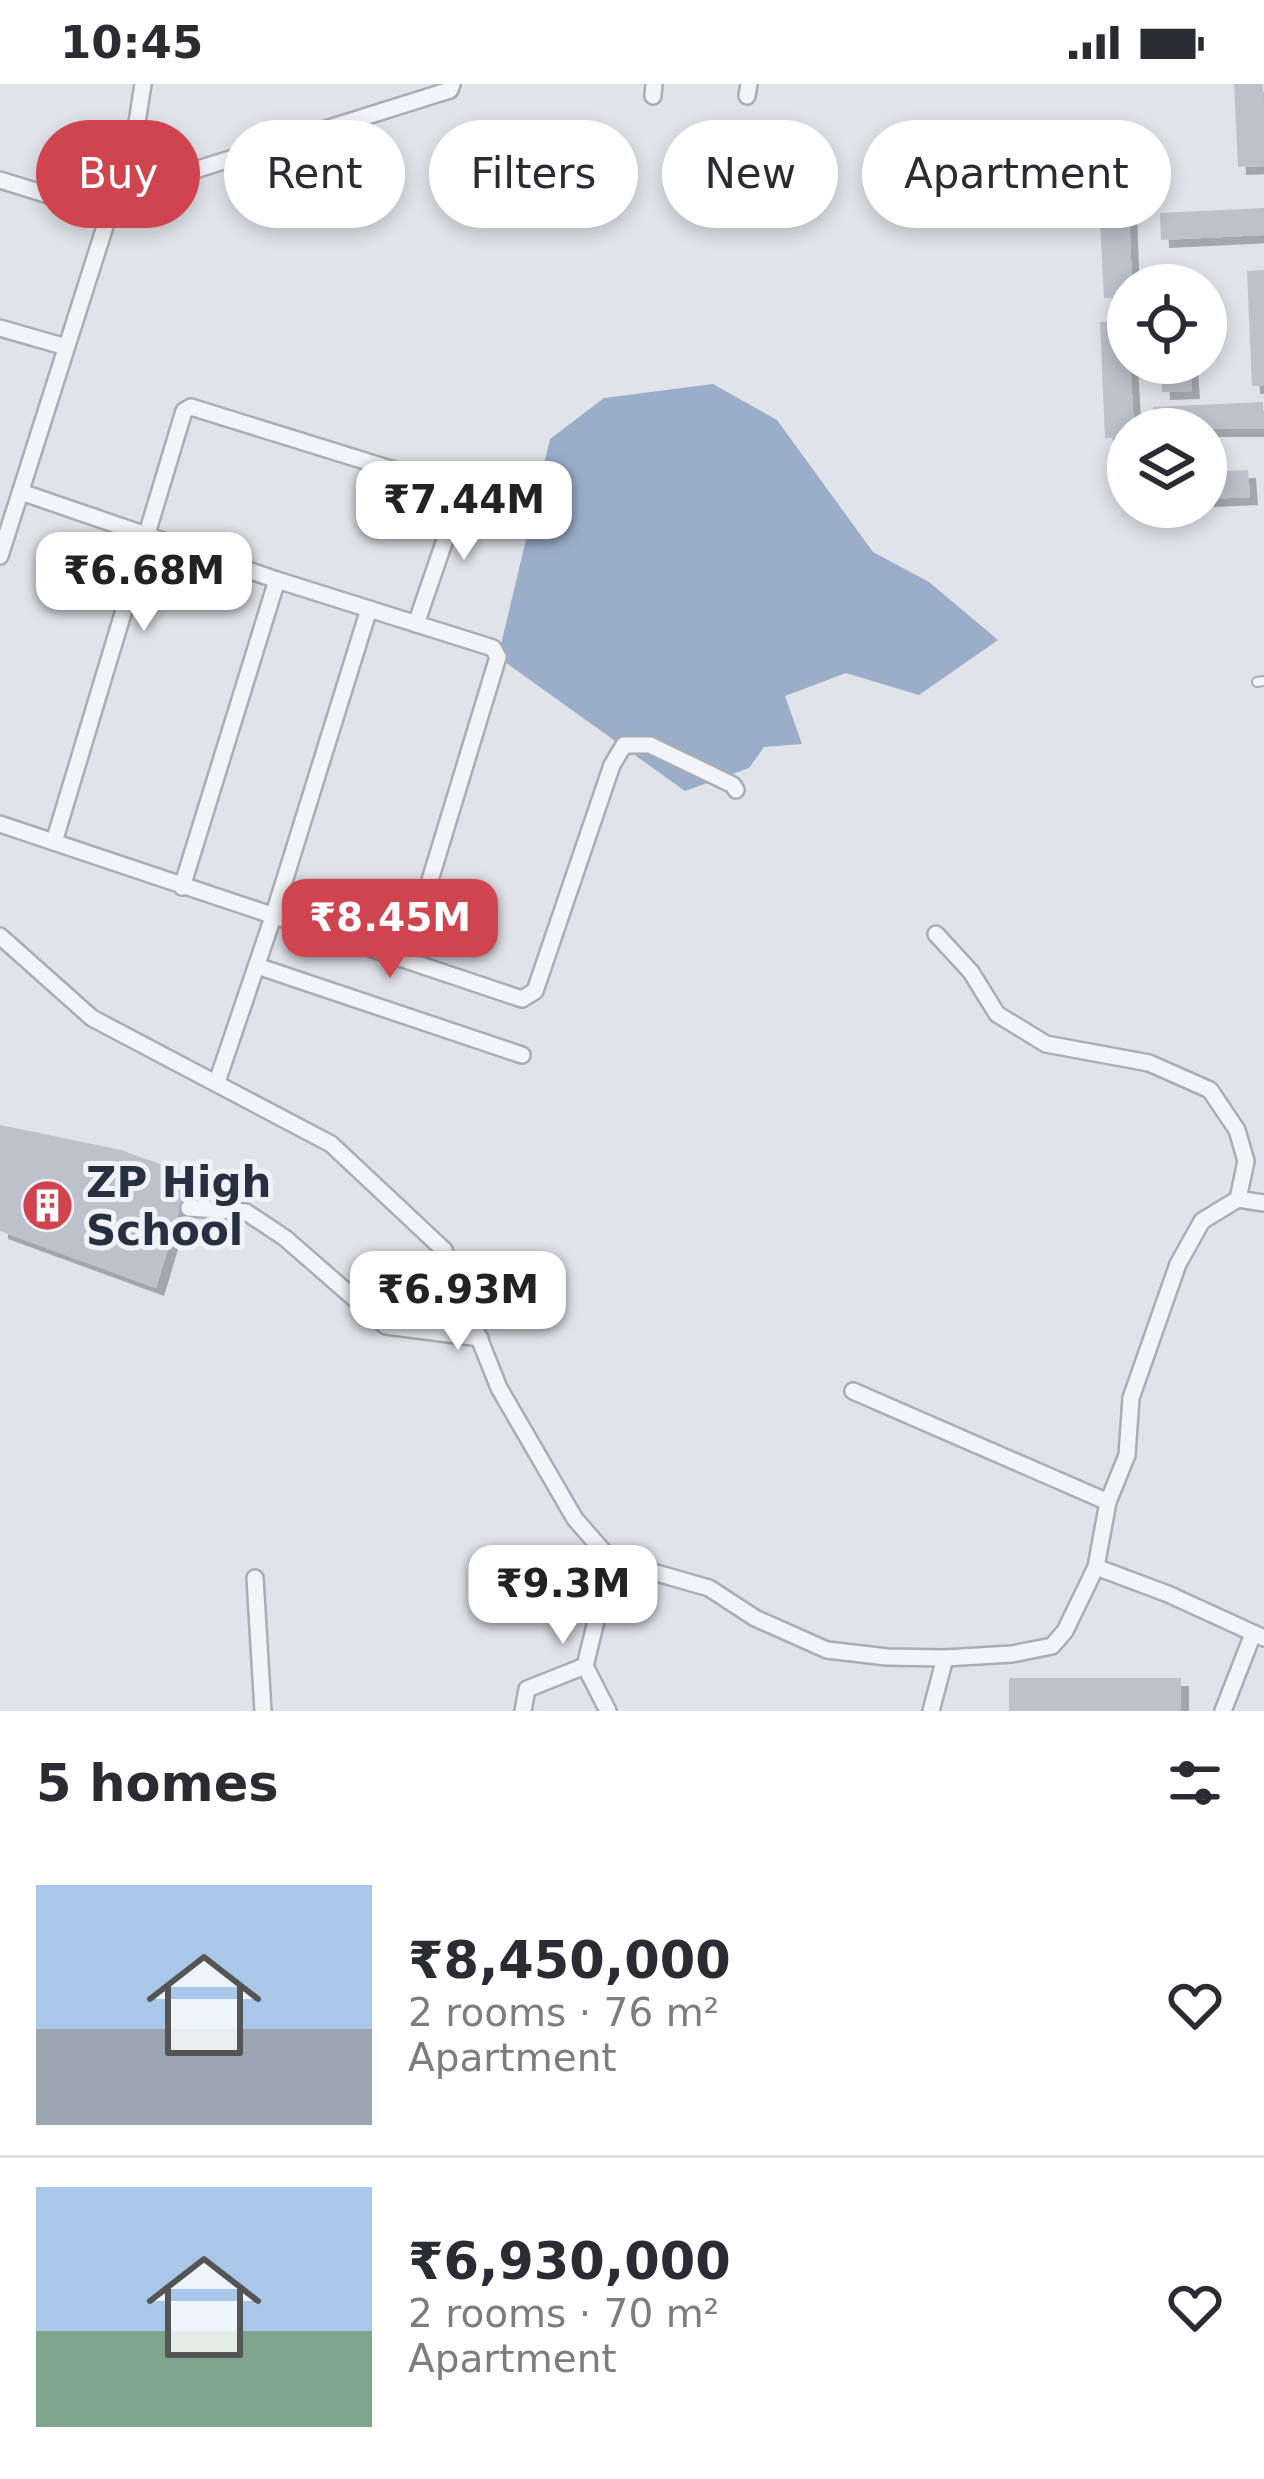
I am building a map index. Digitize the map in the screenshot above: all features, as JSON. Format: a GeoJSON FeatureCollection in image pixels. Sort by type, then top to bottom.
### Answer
{"type":"FeatureCollection","features":[{"type":"Feature","properties":{"kind":"street"},"geometry":{"type":"LineString","coordinates":[[137,120],[143,84]]}},
{"type":"Feature","properties":{"kind":"street"},"geometry":{"type":"LineString","coordinates":[[200,167],[450,90],[452,84]]}},
{"type":"Feature","properties":{"kind":"street"},"geometry":{"type":"LineString","coordinates":[[0,180],[36,191]]}},
{"type":"Feature","properties":{"kind":"street"},"geometry":{"type":"LineString","coordinates":[[0,556],[105,228]]}},
{"type":"Feature","properties":{"kind":"street"},"geometry":{"type":"LineString","coordinates":[[0,328],[66,347]]}},
{"type":"Feature","properties":{"kind":"street"},"geometry":{"type":"LineString","coordinates":[[54,842],[184,411],[191,407],[455,489],[459,499],[416,624]]}},
{"type":"Feature","properties":{"kind":"street"},"geometry":{"type":"LineString","coordinates":[[21,492],[493,648],[498,657],[406,959]]}},
{"type":"Feature","properties":{"kind":"street"},"geometry":{"type":"LineString","coordinates":[[182,887],[277,580]]}},
{"type":"Feature","properties":{"kind":"street"},"geometry":{"type":"LineString","coordinates":[[217,1082],[369,609]]}},
{"type":"Feature","properties":{"kind":"street"},"geometry":{"type":"LineString","coordinates":[[0,824],[522,999],[530,997],[612,765],[624,746],[650,746],[736,790]]}},
{"type":"Feature","properties":{"kind":"street"},"geometry":{"type":"LineString","coordinates":[[936,934],[971,972],[997,1014],[1046,1044],[1149,1064],[1210,1090],[1237,1130],[1246,1161],[1238,1199]]}},
{"type":"Feature","properties":{"kind":"street"},"geometry":{"type":"LineString","coordinates":[[0,936],[92,1018],[331,1144],[444,1250],[500,1388],[575,1519],[611,1560],[709,1588],[755,1618],[827,1650],[945,1658],[1052,1646],[1096,1568],[1108,1502],[1126,1455],[1131,1398],[1178,1264],[1202,1221],[1238,1199],[1264,1203]]}},
{"type":"Feature","properties":{"kind":"street"},"geometry":{"type":"LineString","coordinates":[[257,966],[522,1055]]}},
{"type":"Feature","properties":{"kind":"street"},"geometry":{"type":"LineString","coordinates":[[190,1208],[246,1212],[285,1238],[386,1326],[479,1338]]}},
{"type":"Feature","properties":{"kind":"street"},"geometry":{"type":"LineString","coordinates":[[853,1391],[1108,1502]]}},
{"type":"Feature","properties":{"kind":"street"},"geometry":{"type":"LineString","coordinates":[[608,1711],[585,1666],[611,1560]]}},
{"type":"Feature","properties":{"kind":"street"},"geometry":{"type":"LineString","coordinates":[[1096,1568],[1168,1594],[1258,1636],[1223,1711]]}},
{"type":"Feature","properties":{"kind":"street"},"geometry":{"type":"LineString","coordinates":[[255,1578],[263,1711]]}},
{"type":"Feature","properties":{"kind":"street"},"geometry":{"type":"LineString","coordinates":[[931,1711],[945,1658]]}},
{"type":"Feature","properties":{"kind":"street"},"geometry":{"type":"LineString","coordinates":[[523,1711],[527,1689],[585,1666]]}},
{"type":"Feature","properties":{"kind":"water"},"geometry":{"type":"Polygon","coordinates":[[[713,384],[777,420],[873,552],[929,582],[998,640],[919,695],[846,673],[785,696],[802,744],[764,747],[749,768],[685,791],[498,657],[550,439],[604,398],[713,384]]]}},
{"type":"Feature","properties":{"kind":"building"},"geometry":{"type":"Polygon","coordinates":[[[1234,84],[1263,84],[1264,166],[1238,167],[1234,84]]]}},
{"type":"Feature","properties":{"kind":"building"},"geometry":{"type":"Polygon","coordinates":[[[1264,208],[1264,235],[1161,240],[1161,228],[1171,228],[1171,212],[1264,208]]]}},
{"type":"Feature","properties":{"kind":"building"},"geometry":{"type":"Polygon","coordinates":[[[1100,228],[1130,228],[1131,264],[1107,264],[1104,298],[1100,228]]]}},
{"type":"Feature","properties":{"kind":"building"},"geometry":{"type":"Polygon","coordinates":[[[1264,270],[1264,386],[1252,386],[1247,271],[1264,270]]]}},
{"type":"Feature","properties":{"kind":"building"},"geometry":{"type":"Polygon","coordinates":[[[1100,322],[1107,322],[1107,384],[1132,384],[1133,408],[1107,408],[1107,438],[1105,438],[1100,322]]]}},
{"type":"Feature","properties":{"kind":"building"},"geometry":{"type":"Polygon","coordinates":[[[1162,384],[1192,384],[1192,391],[1162,392],[1162,384]]]}},
{"type":"Feature","properties":{"kind":"building"},"geometry":{"type":"Polygon","coordinates":[[[1263,402],[1264,429],[1227,429],[1227,408],[1153,407],[1263,402]]]}},
{"type":"Feature","properties":{"kind":"building"},"geometry":{"type":"Polygon","coordinates":[[[1248,470],[1250,497],[1227,498],[1227,471],[1248,470]]]}},
{"type":"Feature","properties":{"kind":"building"},"geometry":{"type":"Polygon","coordinates":[[[0,1125],[121,1150],[190,1175],[156,1288],[0,1231],[0,1125]]]}},
{"type":"Feature","properties":{"kind":"building"},"geometry":{"type":"Polygon","coordinates":[[[1009,1678],[1181,1678],[1181,1711],[1009,1711],[1009,1678]]]}},
{"type":"Feature","properties":{"kind":"place","name":"ZP High School"},"geometry":{"type":"Point","coordinates":[47,1206]}}]}
